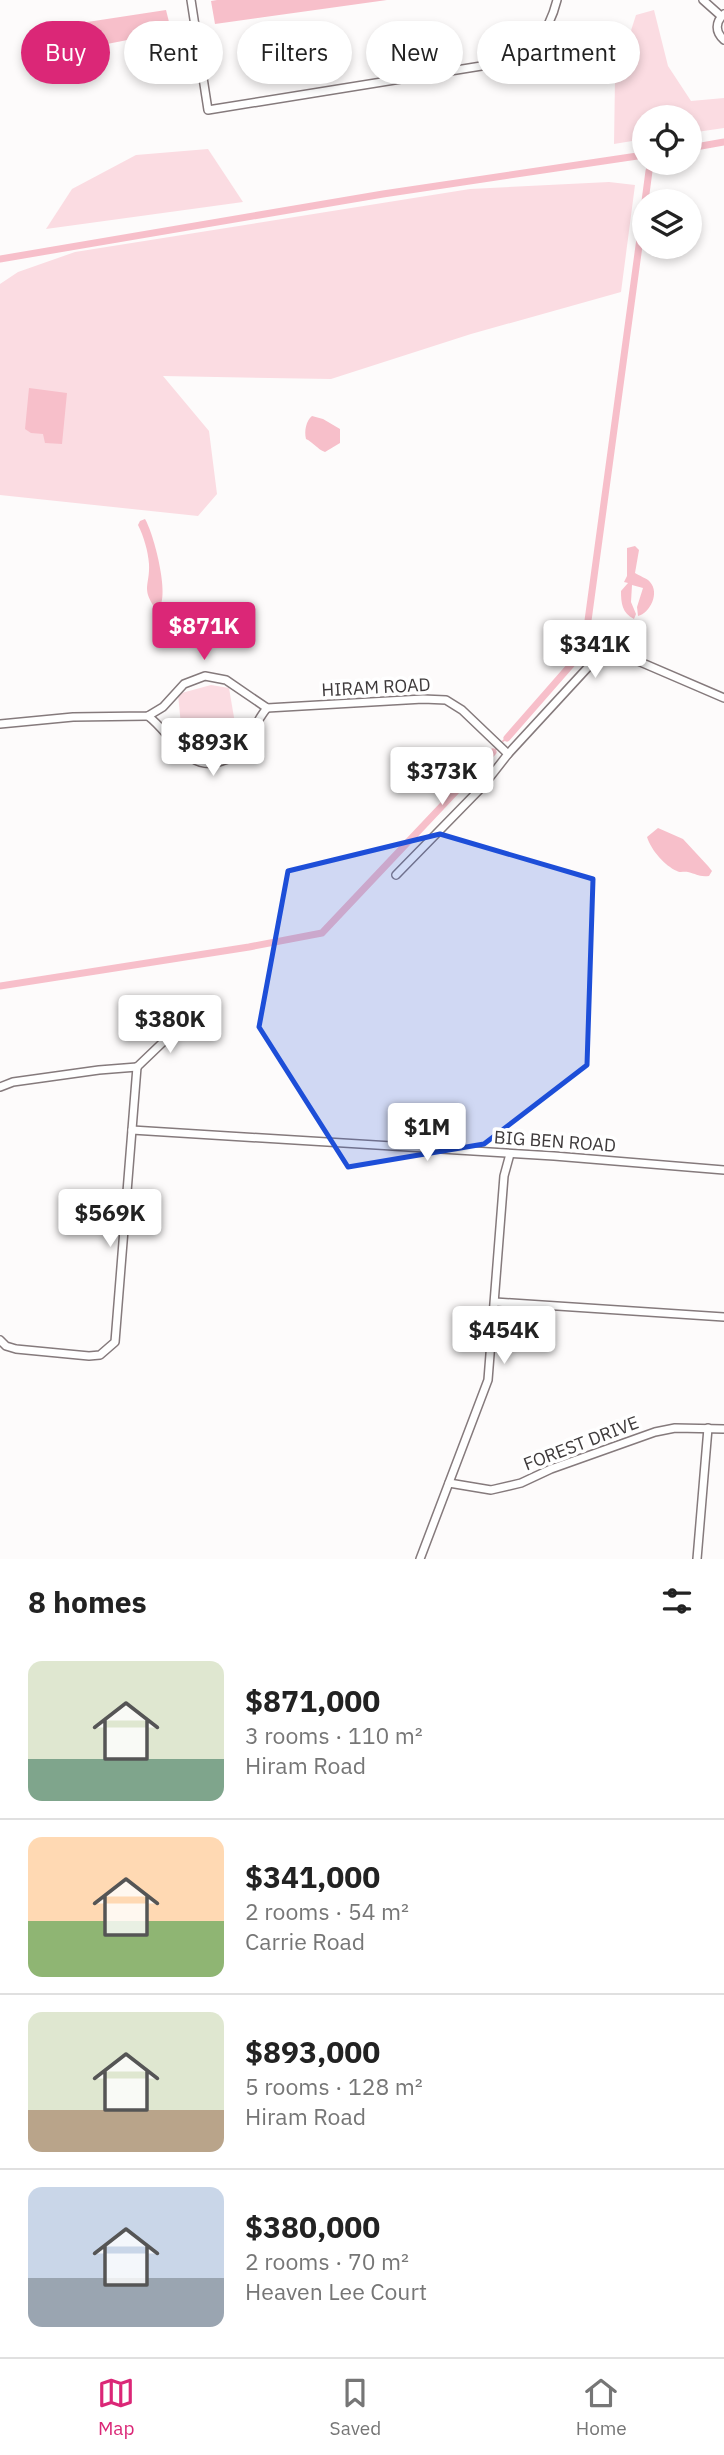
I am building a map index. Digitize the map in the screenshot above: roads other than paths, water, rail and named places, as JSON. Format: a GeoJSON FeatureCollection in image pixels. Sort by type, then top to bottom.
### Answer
{"type":"FeatureCollection","features":[{"type":"Feature","properties":{"kind":"street"},"geometry":{"type":"LineString","coordinates":[[191,0],[208,110],[500,63],[535,45],[552,20],[557,0]]}},
{"type":"Feature","properties":{"kind":"street"},"geometry":{"type":"LineString","coordinates":[[703,0],[723,15],[717,22],[717,31],[724,40]]}},
{"type":"Feature","properties":{"kind":"street"},"geometry":{"type":"LineString","coordinates":[[396,875],[483,786],[508,754],[591,663],[609,653],[624,655],[724,698]]}},
{"type":"Feature","properties":{"kind":"street"},"geometry":{"type":"LineString","coordinates":[[0,724],[73,717],[148,716],[163,707],[184,684],[205,676],[226,680],[267,708],[257,719],[241,750],[216,764],[203,764],[188,757],[161,726],[148,716]]}},
{"type":"Feature","properties":{"kind":"street","name":"HIRAM ROAD"},"geometry":{"type":"LineString","coordinates":[[267,708],[446,700],[462,710],[508,754]]}},
{"type":"Feature","properties":{"kind":"street"},"geometry":{"type":"LineString","coordinates":[[0,1340],[6,1346],[16,1349],[89,1356],[100,1355],[115,1342],[137,1068],[183,1023]]}},
{"type":"Feature","properties":{"kind":"street"},"geometry":{"type":"LineString","coordinates":[[0,1087],[13,1082],[99,1070],[137,1068]]}},
{"type":"Feature","properties":{"kind":"street","name":"BIG BEN ROAD"},"geometry":{"type":"LineString","coordinates":[[132,1129],[724,1170]]}},
{"type":"Feature","properties":{"kind":"street"},"geometry":{"type":"LineString","coordinates":[[420,1559],[488,1380],[504,1176],[510,1154]]}},
{"type":"Feature","properties":{"kind":"street"},"geometry":{"type":"LineString","coordinates":[[495,1302],[724,1317]]}},
{"type":"Feature","properties":{"kind":"street","name":"FOREST DRIVE"},"geometry":{"type":"LineString","coordinates":[[449,1483],[491,1490],[521,1483],[551,1469],[655,1432],[675,1428],[724,1429]]}},
{"type":"Feature","properties":{"kind":"street"},"geometry":{"type":"LineString","coordinates":[[697,1559],[708,1428]]}},
{"type":"Feature","properties":{"kind":"waterway"},"geometry":{"type":"LineString","coordinates":[[702,146],[724,142]]}},
{"type":"Feature","properties":{"kind":"waterway"},"geometry":{"type":"LineString","coordinates":[[0,259],[383,194],[632,157]]}},
{"type":"Feature","properties":{"kind":"waterway"},"geometry":{"type":"LineString","coordinates":[[647,189],[648,175]]}},
{"type":"Feature","properties":{"kind":"waterway"},"geometry":{"type":"LineString","coordinates":[[507,738],[584,650],[637,259]]}},
{"type":"Feature","properties":{"kind":"waterway"},"geometry":{"type":"LineString","coordinates":[[503,741],[507,738]]}},
{"type":"Feature","properties":{"kind":"waterway"},"geometry":{"type":"LineString","coordinates":[[493,752],[496,749]]}},
{"type":"Feature","properties":{"kind":"waterway"},"geometry":{"type":"LineString","coordinates":[[0,986],[322,933],[493,752]]}}]}
